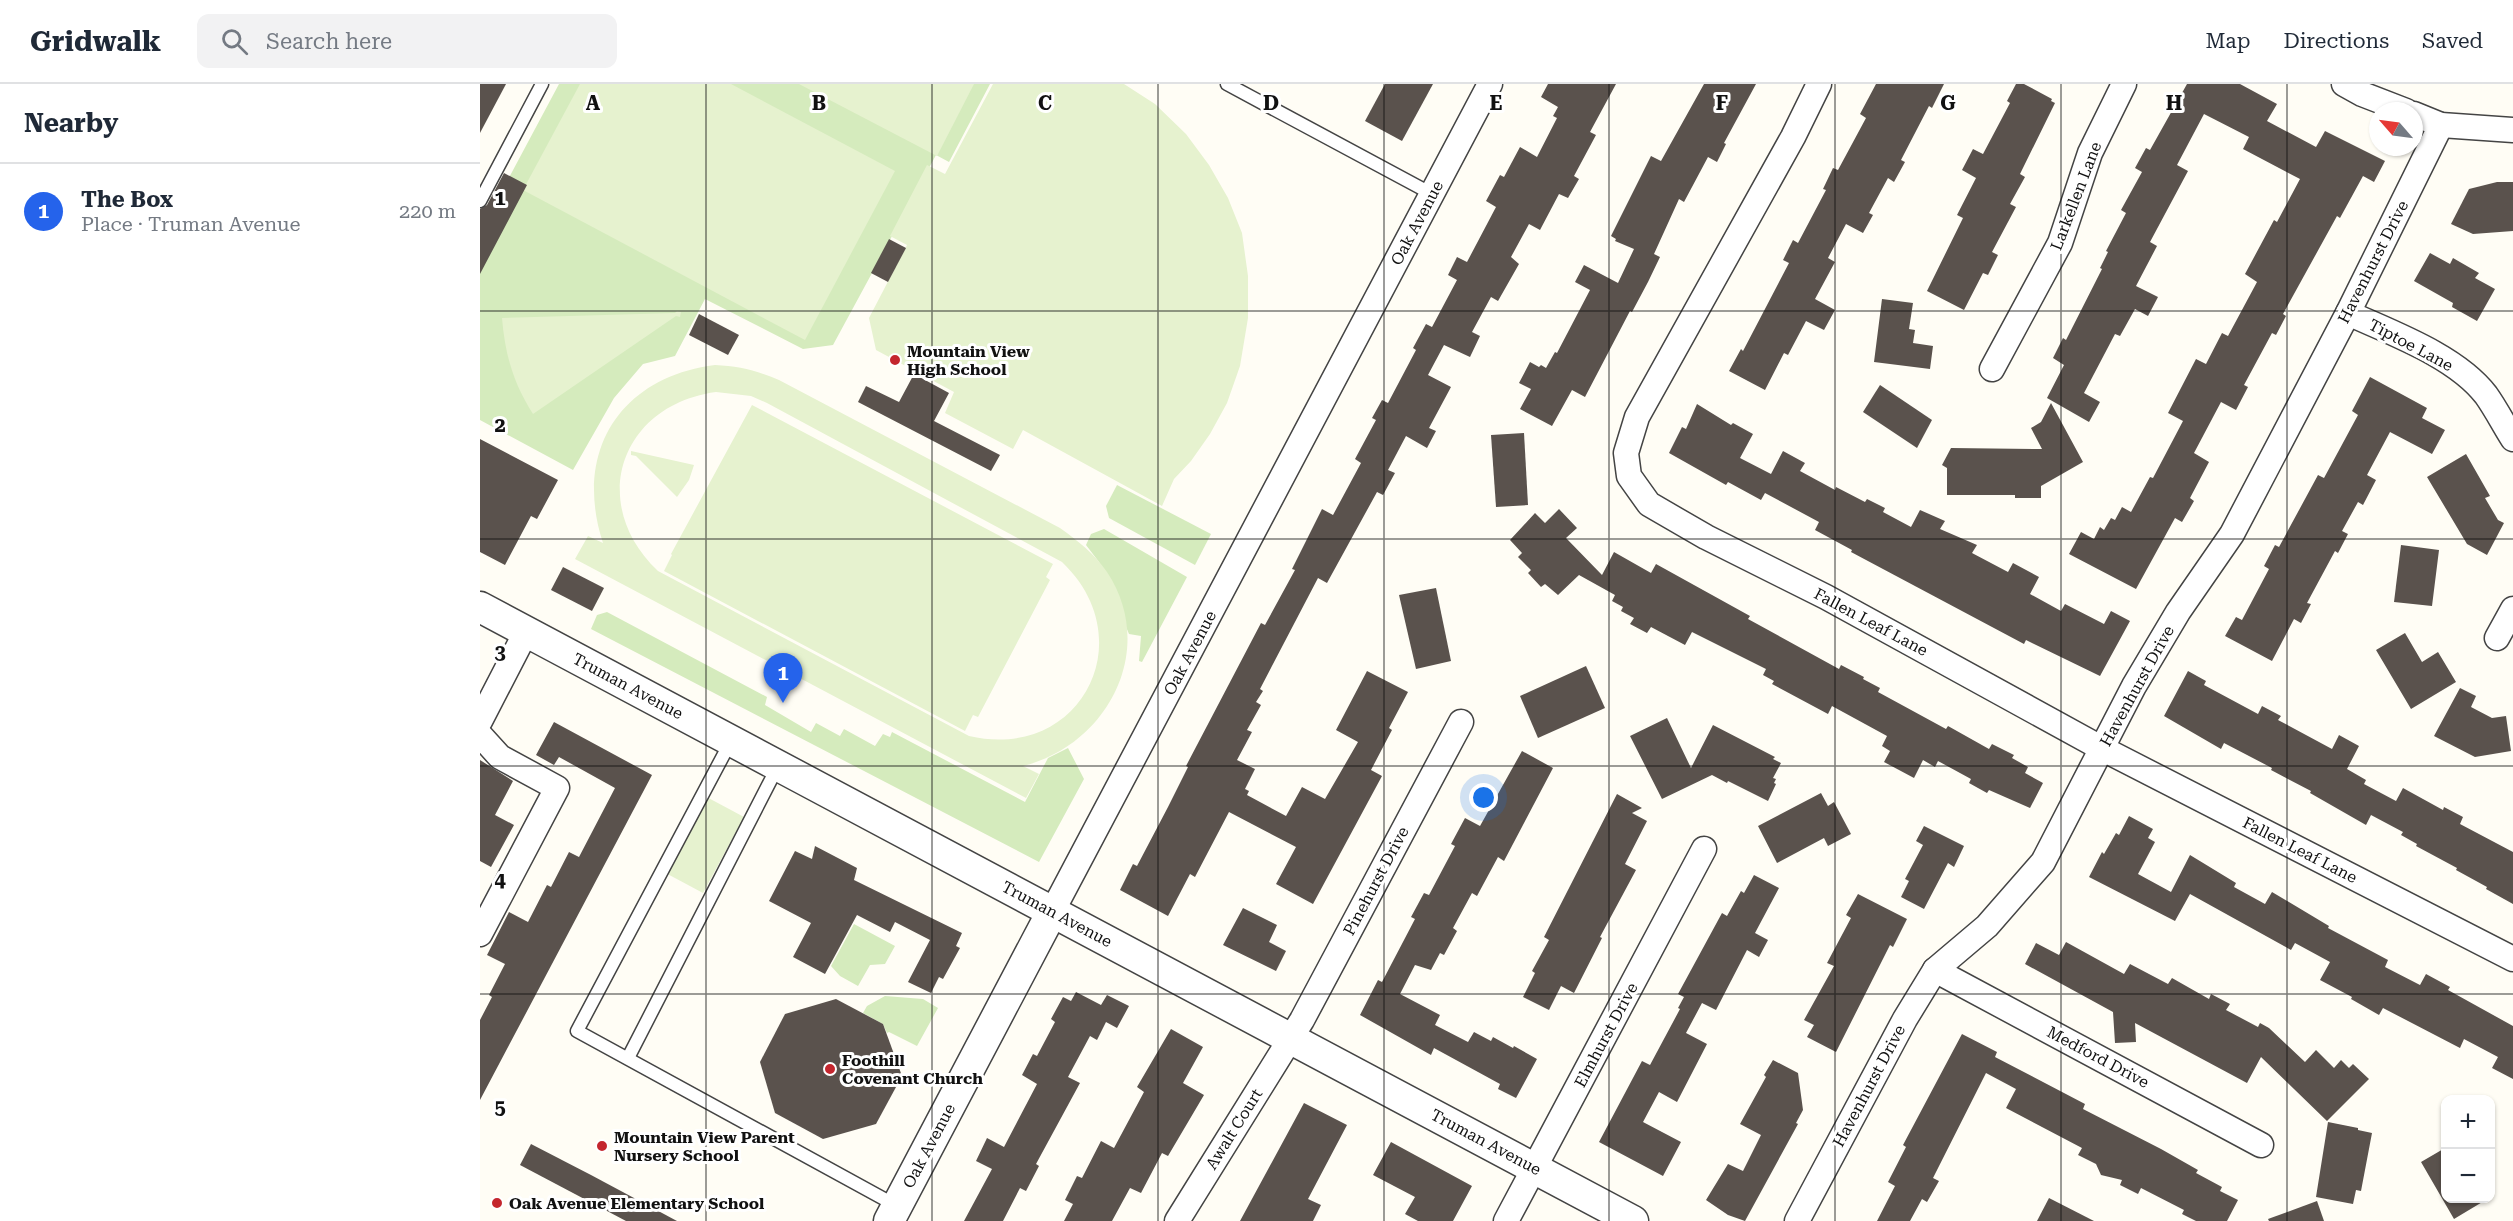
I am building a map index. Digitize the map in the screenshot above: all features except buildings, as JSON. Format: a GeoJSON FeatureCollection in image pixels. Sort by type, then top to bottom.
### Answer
{"type":"FeatureCollection","features":[{"type":"Feature","properties":{"kind":"street","name":"Oak Avenue"},"geometry":{"type":"LineString","coordinates":[[893,1214],[1490,84]]}},
{"type":"Feature","properties":{"kind":"street","name":"Fallen Leaf Lane"},"geometry":{"type":"LineString","coordinates":[[1819,84],[1793,138],[1637,417],[1626,453],[1629,476],[1650,504],[1706,537],[1826,597],[2101,748],[2513,959]]}},
{"type":"Feature","properties":{"kind":"street","name":"Larkellen Lane"},"geometry":{"type":"LineString","coordinates":[[1992,369],[2060,243],[2090,153],[2124,84]]}},
{"type":"Feature","properties":{"kind":"street"},"geometry":{"type":"LineString","coordinates":[[2344,84],[2383,102]]}},
{"type":"Feature","properties":{"kind":"street"},"geometry":{"type":"LineString","coordinates":[[2423,118],[2441,125],[2513,130]]}},
{"type":"Feature","properties":{"kind":"street","name":"Havenhurst Drive"},"geometry":{"type":"LineString","coordinates":[[1797,1221],[1905,1019],[1935,970],[1987,926],[2043,862],[2134,686],[2178,612],[2232,534],[2348,313],[2441,125]]}},
{"type":"Feature","properties":{"kind":"street","name":"Tiptoe Lane"},"geometry":{"type":"LineString","coordinates":[[2348,313],[2408,341],[2455,367],[2486,394],[2513,439]]}},
{"type":"Feature","properties":{"kind":"street","name":"Truman Avenue"},"geometry":{"type":"LineString","coordinates":[[480,607],[1633,1221]]}},
{"type":"Feature","properties":{"kind":"street"},"geometry":{"type":"LineString","coordinates":[[2498,638],[2513,609]]}},
{"type":"Feature","properties":{"kind":"street"},"geometry":{"type":"LineString","coordinates":[[480,721],[526,632]]}},
{"type":"Feature","properties":{"kind":"street","name":"Pinehurst Drive"},"geometry":{"type":"LineString","coordinates":[[1291,1038],[1461,723]]}},
{"type":"Feature","properties":{"kind":"street"},"geometry":{"type":"LineString","coordinates":[[480,735],[500,757],[557,788],[480,934]]}},
{"type":"Feature","properties":{"kind":"street","name":"Elmhurst Drive"},"geometry":{"type":"LineString","coordinates":[[1506,1221],[1704,849]]}},
{"type":"Feature","properties":{"kind":"street","name":"Medford Drive"},"geometry":{"type":"LineString","coordinates":[[1935,970],[2261,1145]]}},
{"type":"Feature","properties":{"kind":"street","name":"Awalt Court"},"geometry":{"type":"LineString","coordinates":[[1177,1221],[1291,1038]]}},
{"type":"Feature","properties":{"kind":"lane"},"geometry":{"type":"LineString","coordinates":[[480,201],[542,84]]}},
{"type":"Feature","properties":{"kind":"lane"},"geometry":{"type":"LineString","coordinates":[[1227,84],[1432,194]]}},
{"type":"Feature","properties":{"kind":"lane"},"geometry":{"type":"LineString","coordinates":[[730,741],[577,1031],[628,1058],[893,1214]]}},
{"type":"Feature","properties":{"kind":"lane"},"geometry":{"type":"LineString","coordinates":[[628,1058],[778,766]]}},
{"type":"Feature","properties":{"kind":"green space"},"geometry":{"type":"Polygon","coordinates":[[[559,84],[990,84],[949,162],[936,155],[833,345],[803,349],[705,299],[675,356],[643,364],[614,398],[573,470],[480,420],[480,232],[559,84]]]}},
{"type":"Feature","properties":{"kind":"green space"},"geometry":{"type":"Polygon","coordinates":[[[580,84],[731,84],[895,171],[805,340],[523,190],[580,84]]]}},
{"type":"Feature","properties":{"kind":"green space"},"geometry":{"type":"Polygon","coordinates":[[[799,84],[974,84],[937,156],[799,84]]]}},
{"type":"Feature","properties":{"kind":"green space"},"geometry":{"type":"Polygon","coordinates":[[[993,84],[1124,84],[1155,104],[1186,134],[1209,165],[1228,198],[1242,233],[1248,276],[1248,318],[1240,366],[1227,403],[1210,434],[1191,461],[1174,479],[1162,506],[1023,430],[1013,449],[945,413],[954,392],[876,350],[869,318],[907,245],[890,236],[927,165],[945,174],[993,84]]]}},
{"type":"Feature","properties":{"kind":"green space"},"geometry":{"type":"Polygon","coordinates":[[[681,312],[680,317],[676,316],[533,414],[520,391],[511,368],[502,318],[675,313],[681,312]]]}},
{"type":"Feature","properties":{"kind":"green space"},"geometry":{"type":"Polygon","coordinates":[[[715,365],[748,370],[779,380],[1060,528],[1102,565],[1122,602],[1127,632],[1125,662],[1116,690],[1100,716],[1079,738],[1053,755],[1023,766],[1039,774],[1026,798],[575,559],[588,536],[603,543],[595,510],[594,478],[600,450],[612,424],[630,403],[653,385],[682,372],[715,365]],[[716,392],[683,401],[656,416],[637,437],[624,461],[620,488],[624,517],[636,545],[658,571],[969,736],[1008,739],[1042,731],[1069,713],[1088,688],[1098,658],[1098,626],[1086,593],[1062,562],[751,396],[716,392]]]}},
{"type":"Feature","properties":{"kind":"green space"},"geometry":{"type":"Polygon","coordinates":[[[752,405],[1053,564],[1046,577],[1050,580],[978,717],[973,715],[965,731],[664,571],[752,405]]]}},
{"type":"Feature","properties":{"kind":"green space"},"geometry":{"type":"Polygon","coordinates":[[[631,451],[694,465],[689,480],[677,497],[636,456],[631,455],[631,451]]]}},
{"type":"Feature","properties":{"kind":"green space"},"geometry":{"type":"Polygon","coordinates":[[[1117,485],[1211,534],[1195,565],[1109,518],[1106,506],[1117,485]]]}},
{"type":"Feature","properties":{"kind":"green space"},"geometry":{"type":"Polygon","coordinates":[[[1104,529],[1187,577],[1142,662],[1139,661],[1141,636],[1129,634],[1099,562],[1086,545],[1091,534],[1104,529]]]}},
{"type":"Feature","properties":{"kind":"green space"},"geometry":{"type":"Polygon","coordinates":[[[607,612],[767,697],[765,705],[811,732],[816,723],[840,736],[844,729],[875,746],[883,734],[890,737],[892,732],[1025,802],[1048,758],[1068,748],[1084,779],[1039,862],[591,629],[597,615],[607,612]]]}},
{"type":"Feature","properties":{"kind":"green space"},"geometry":{"type":"Polygon","coordinates":[[[701,794],[744,817],[703,893],[660,870],[701,794]]]}},
{"type":"Feature","properties":{"kind":"green space"},"geometry":{"type":"Polygon","coordinates":[[[854,924],[895,946],[885,964],[870,965],[858,986],[840,976],[831,966],[854,924]]]}},
{"type":"Feature","properties":{"kind":"green space"},"geometry":{"type":"Polygon","coordinates":[[[885,996],[923,999],[938,1008],[917,1046],[887,1033],[883,1024],[863,1013],[867,1006],[885,996]]]}},
{"type":"Feature","properties":{"kind":"place","name":"Mountain View High School"},"geometry":{"type":"Point","coordinates":[895,360]}},
{"type":"Feature","properties":{"kind":"place","name":"The Box"},"geometry":{"type":"Point","coordinates":[783,703]}},
{"type":"Feature","properties":{"kind":"place","name":"Foothill Covenant Church"},"geometry":{"type":"Point","coordinates":[830,1069]}},
{"type":"Feature","properties":{"kind":"place","name":"Mountain View Parent Nursery School"},"geometry":{"type":"Point","coordinates":[602,1146]}},
{"type":"Feature","properties":{"kind":"place","name":"Oak Avenue Elementary School"},"geometry":{"type":"Point","coordinates":[497,1203]}}]}
